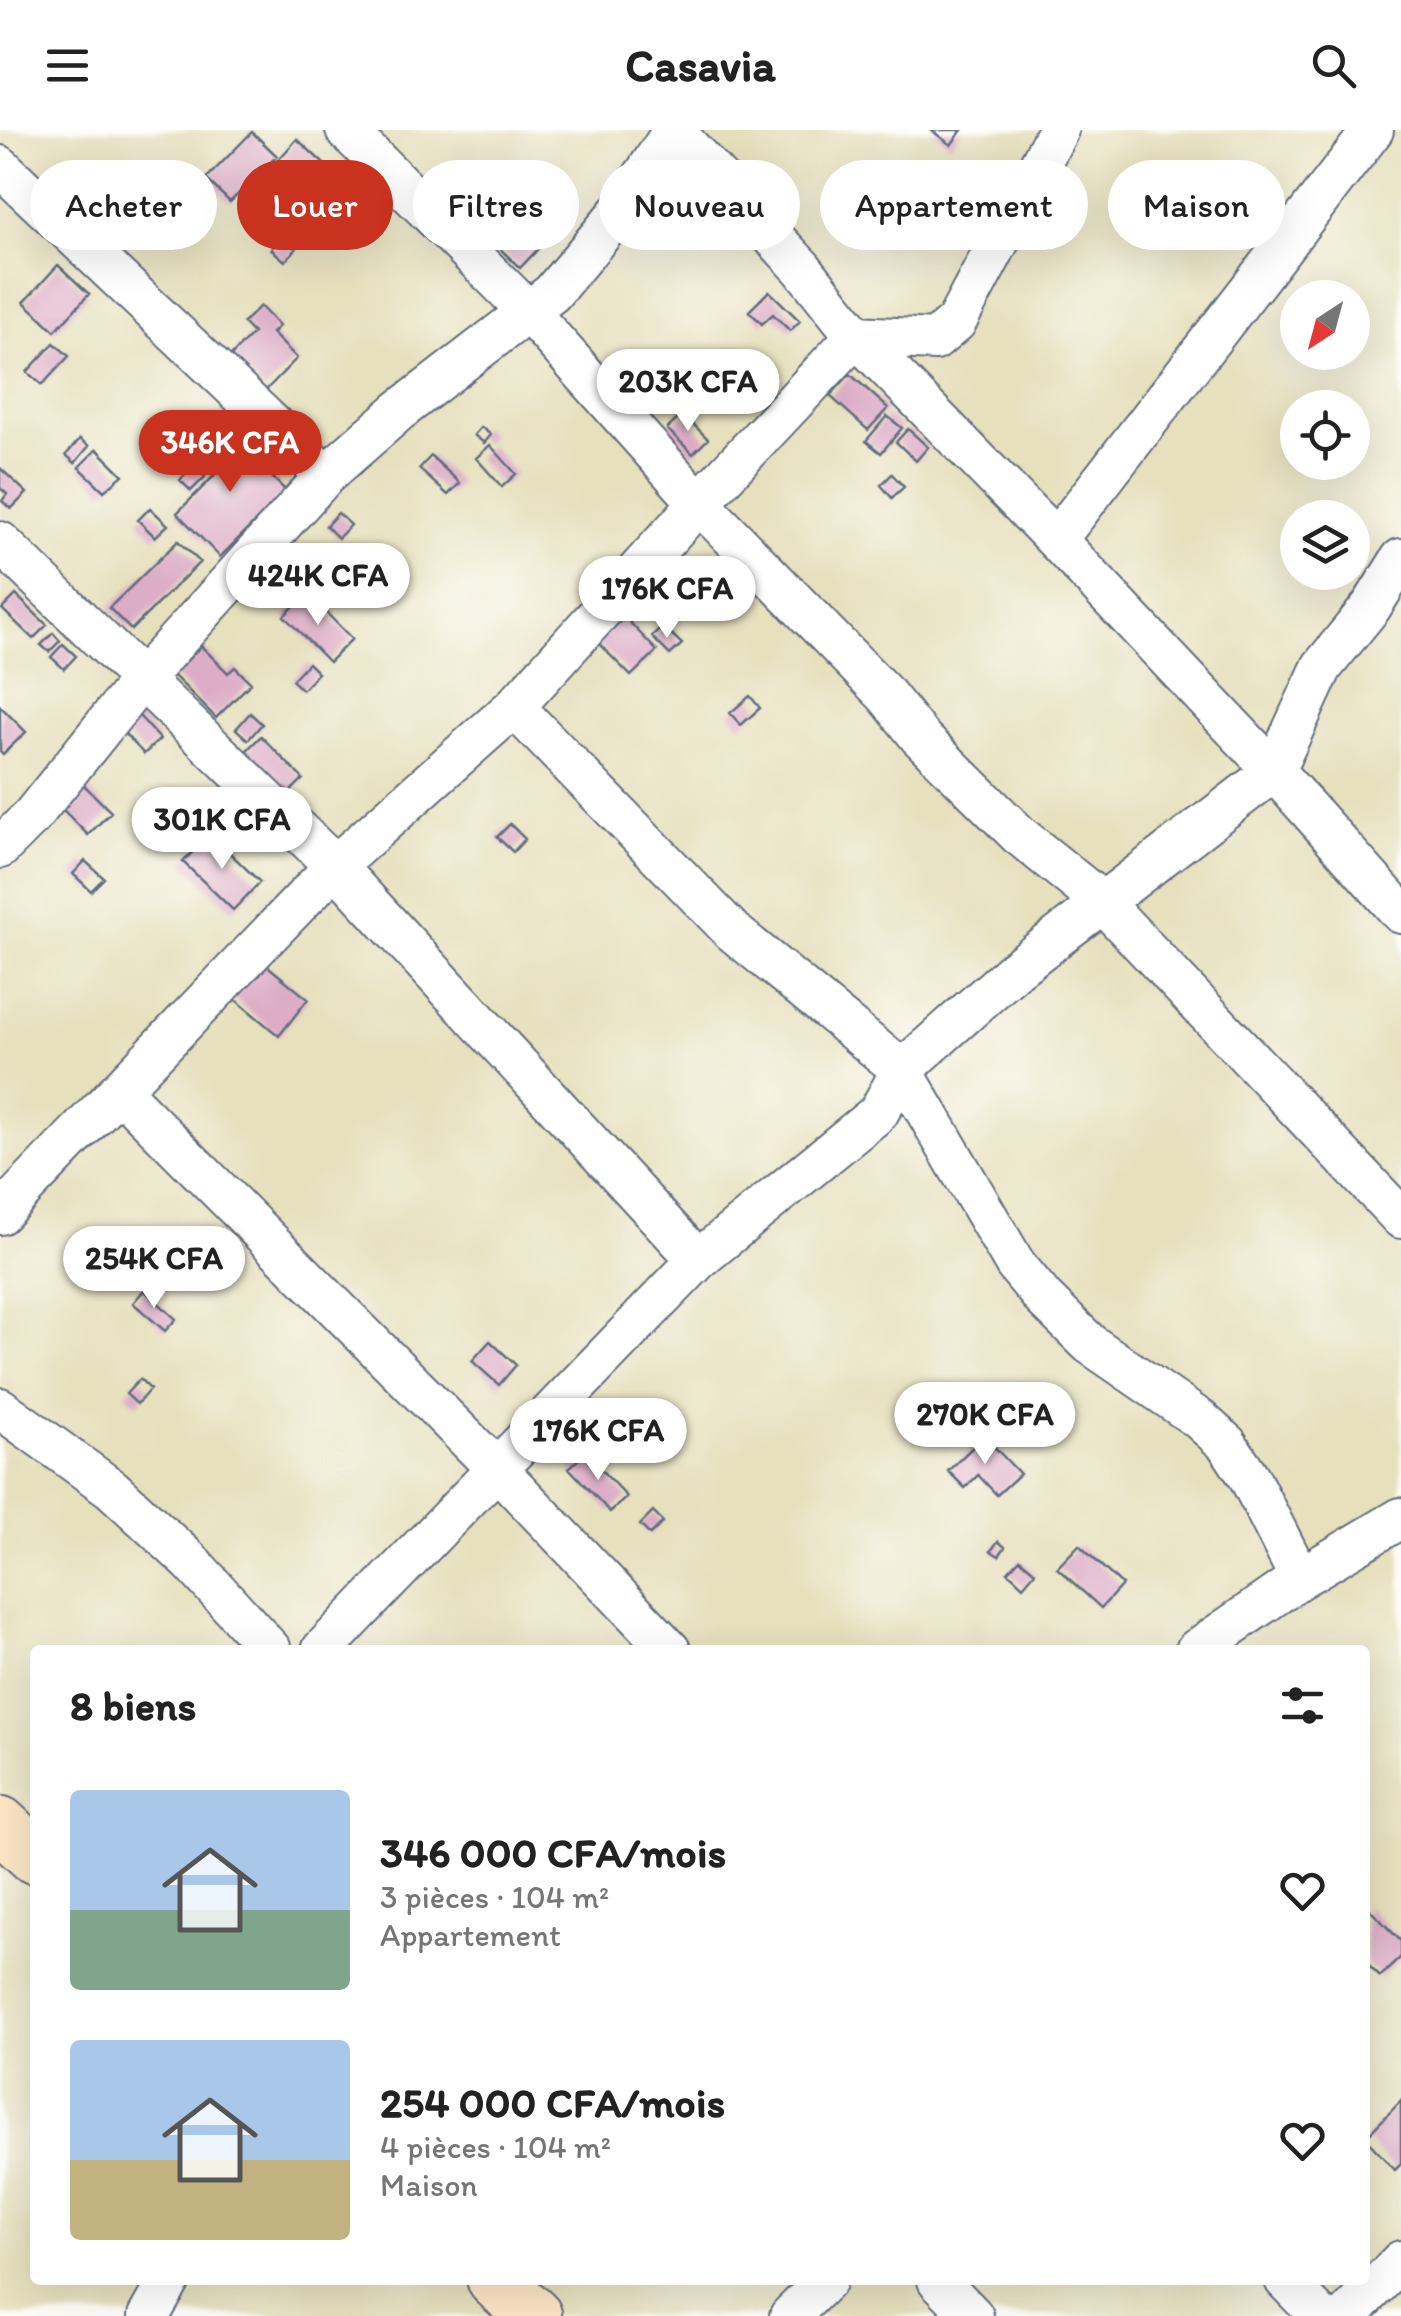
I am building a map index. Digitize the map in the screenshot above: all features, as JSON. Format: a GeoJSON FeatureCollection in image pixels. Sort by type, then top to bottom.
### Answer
{"type":"FeatureCollection","features":[{"type":"Feature","properties":{"kind":"street"},"geometry":{"type":"LineString","coordinates":[[346,130],[526,310],[698,503],[887,696],[919,736],[1019,836],[1102,902],[1401,1218]]}},
{"type":"Feature","properties":{"kind":"street"},"geometry":{"type":"LineString","coordinates":[[0,848],[32,816],[142,680],[326,475],[400,411],[552,293],[619,212],[673,130],[802,268],[856,336],[1274,771],[1401,914]]}},
{"type":"Feature","properties":{"kind":"street"},"geometry":{"type":"LineString","coordinates":[[0,1214],[335,866],[514,707],[856,336],[936,340],[956,322],[1058,130]]}},
{"type":"Feature","properties":{"kind":"street"},"geometry":{"type":"LineString","coordinates":[[1056,540],[1374,130]]}},
{"type":"Feature","properties":{"kind":"street"},"geometry":{"type":"LineString","coordinates":[[0,166],[326,475]]}},
{"type":"Feature","properties":{"kind":"street"},"geometry":{"type":"LineString","coordinates":[[0,542],[335,866],[698,1260]]}},
{"type":"Feature","properties":{"kind":"street"},"geometry":{"type":"LineString","coordinates":[[327,1645],[698,1260],[878,1113],[902,1070],[1016,969],[1274,771],[1322,667],[1371,606],[1401,559]]}},
{"type":"Feature","properties":{"kind":"street"},"geometry":{"type":"LineString","coordinates":[[514,707],[732,930],[902,1070],[1015,1264],[1044,1300],[1090,1344],[1199,1419],[1226,1444],[1249,1477],[1300,1578]]}},
{"type":"Feature","properties":{"kind":"street"},"geometry":{"type":"LineString","coordinates":[[120,1091],[497,1469],[665,1645]]}},
{"type":"Feature","properties":{"kind":"street"},"geometry":{"type":"LineString","coordinates":[[0,1408],[112,1489],[191,1562],[266,1645]]}},
{"type":"Feature","properties":{"kind":"street"},"geometry":{"type":"LineString","coordinates":[[1203,1645],[1300,1578],[1401,1518]]}},
{"type":"Feature","properties":{"kind":"street"},"geometry":{"type":"LineString","coordinates":[[0,1824],[30,1851]]}},
{"type":"Feature","properties":{"kind":"street"},"geometry":{"type":"LineString","coordinates":[[1347,2316],[1401,2261]]}},
{"type":"Feature","properties":{"kind":"street"},"geometry":{"type":"LineString","coordinates":[[149,2316],[167,2285]]}},
{"type":"Feature","properties":{"kind":"street"},"geometry":{"type":"LineString","coordinates":[[790,2316],[821,2285]]}},
{"type":"Feature","properties":{"kind":"street"},"geometry":{"type":"LineString","coordinates":[[943,2285],[973,2316]]}},
{"type":"Feature","properties":{"kind":"street"},"geometry":{"type":"LineString","coordinates":[[1289,2285],[1320,2316]]}},
{"type":"Feature","properties":{"kind":"building"},"geometry":{"type":"Polygon","coordinates":[[[931,130],[962,130],[951,145],[931,130]]]}},
{"type":"Feature","properties":{"kind":"building"},"geometry":{"type":"Polygon","coordinates":[[[252,132],[277,156],[273,160],[237,160],[237,195],[230,202],[217,190],[217,168],[252,132]]]}},
{"type":"Feature","properties":{"kind":"building"},"geometry":{"type":"Polygon","coordinates":[[[297,139],[320,160],[278,160],[297,139]]]}},
{"type":"Feature","properties":{"kind":"building"},"geometry":{"type":"Polygon","coordinates":[[[272,250],[295,250],[285,261],[272,250]]]}},
{"type":"Feature","properties":{"kind":"building"},"geometry":{"type":"Polygon","coordinates":[[[501,250],[537,250],[520,268],[501,250]]]}},
{"type":"Feature","properties":{"kind":"building"},"geometry":{"type":"Polygon","coordinates":[[[58,265],[89,294],[55,331],[24,302],[58,265]]]}},
{"type":"Feature","properties":{"kind":"building"},"geometry":{"type":"Polygon","coordinates":[[[769,291],[800,321],[790,331],[773,314],[762,324],[749,311],[769,291]]]}},
{"type":"Feature","properties":{"kind":"building"},"geometry":{"type":"Polygon","coordinates":[[[260,306],[279,326],[272,333],[297,358],[265,391],[230,357],[253,333],[243,323],[260,306]]]}},
{"type":"Feature","properties":{"kind":"building"},"geometry":{"type":"Polygon","coordinates":[[[54,343],[69,356],[42,385],[27,372],[54,343]]]}},
{"type":"Feature","properties":{"kind":"building"},"geometry":{"type":"Polygon","coordinates":[[[635,366],[663,395],[649,409],[621,379],[635,366]]]}},
{"type":"Feature","properties":{"kind":"building"},"geometry":{"type":"Polygon","coordinates":[[[850,374],[888,408],[868,430],[830,396],[850,374]]]}},
{"type":"Feature","properties":{"kind":"building"},"geometry":{"type":"Polygon","coordinates":[[[683,414],[708,439],[693,454],[667,429],[683,414]]]}},
{"type":"Feature","properties":{"kind":"building"},"geometry":{"type":"Polygon","coordinates":[[[887,416],[902,428],[881,453],[866,441],[887,416]]]}},
{"type":"Feature","properties":{"kind":"building"},"geometry":{"type":"Polygon","coordinates":[[[481,427],[491,435],[484,443],[474,435],[481,427]]]}},
{"type":"Feature","properties":{"kind":"building"},"geometry":{"type":"Polygon","coordinates":[[[908,429],[928,447],[916,461],[896,442],[908,429]]]}},
{"type":"Feature","properties":{"kind":"building"},"geometry":{"type":"Polygon","coordinates":[[[227,431],[286,491],[220,557],[177,513],[214,476],[198,460],[227,431]]]}},
{"type":"Feature","properties":{"kind":"building"},"geometry":{"type":"Polygon","coordinates":[[[80,439],[89,446],[75,463],[66,455],[80,439]]]}},
{"type":"Feature","properties":{"kind":"building"},"geometry":{"type":"Polygon","coordinates":[[[490,445],[516,474],[502,487],[476,458],[490,445]]]}},
{"type":"Feature","properties":{"kind":"building"},"geometry":{"type":"Polygon","coordinates":[[[97,449],[123,475],[104,491],[79,467],[97,449]]]}},
{"type":"Feature","properties":{"kind":"building"},"geometry":{"type":"Polygon","coordinates":[[[431,456],[460,483],[448,495],[419,469],[431,456]]]}},
{"type":"Feature","properties":{"kind":"building"},"geometry":{"type":"Polygon","coordinates":[[[194,466],[205,477],[191,491],[180,480],[194,466]]]}},
{"type":"Feature","properties":{"kind":"building"},"geometry":{"type":"Polygon","coordinates":[[[0,468],[27,493],[11,509],[2,501],[7,494],[0,488],[0,468]]]}},
{"type":"Feature","properties":{"kind":"building"},"geometry":{"type":"Polygon","coordinates":[[[892,474],[904,487],[892,498],[881,485],[892,474]]]}},
{"type":"Feature","properties":{"kind":"building"},"geometry":{"type":"Polygon","coordinates":[[[150,508],[168,525],[155,537],[138,520],[150,508]]]}},
{"type":"Feature","properties":{"kind":"building"},"geometry":{"type":"Polygon","coordinates":[[[338,513],[351,525],[338,538],[326,526],[338,513]]]}},
{"type":"Feature","properties":{"kind":"building"},"geometry":{"type":"Polygon","coordinates":[[[178,541],[200,562],[131,630],[109,608],[178,541]]]}},
{"type":"Feature","properties":{"kind":"building"},"geometry":{"type":"Polygon","coordinates":[[[307,593],[352,639],[329,662],[284,616],[307,593]]]}},
{"type":"Feature","properties":{"kind":"building"},"geometry":{"type":"Polygon","coordinates":[[[16,595],[47,625],[33,639],[2,609],[16,595]]]}},
{"type":"Feature","properties":{"kind":"building"},"geometry":{"type":"Polygon","coordinates":[[[616,608],[657,651],[631,676],[589,634],[616,608]]]}},
{"type":"Feature","properties":{"kind":"building"},"geometry":{"type":"Polygon","coordinates":[[[663,626],[682,644],[670,655],[652,637],[663,626]]]}},
{"type":"Feature","properties":{"kind":"building"},"geometry":{"type":"Polygon","coordinates":[[[53,633],[60,641],[49,652],[41,645],[53,633]]]}},
{"type":"Feature","properties":{"kind":"building"},"geometry":{"type":"Polygon","coordinates":[[[63,644],[76,656],[64,669],[51,657],[63,644]]]}},
{"type":"Feature","properties":{"kind":"building"},"geometry":{"type":"Polygon","coordinates":[[[201,646],[228,673],[235,667],[251,683],[216,718],[173,675],[201,646]]]}},
{"type":"Feature","properties":{"kind":"building"},"geometry":{"type":"Polygon","coordinates":[[[308,663],[318,673],[302,690],[292,680],[308,663]]]}},
{"type":"Feature","properties":{"kind":"building"},"geometry":{"type":"Polygon","coordinates":[[[750,696],[760,708],[741,725],[730,713],[750,696]]]}},
{"type":"Feature","properties":{"kind":"building"},"geometry":{"type":"Polygon","coordinates":[[[0,706],[26,732],[3,754],[0,751],[0,706]]]}},
{"type":"Feature","properties":{"kind":"building"},"geometry":{"type":"Polygon","coordinates":[[[132,708],[160,739],[144,754],[116,724],[132,708]]]}},
{"type":"Feature","properties":{"kind":"building"},"geometry":{"type":"Polygon","coordinates":[[[250,713],[262,724],[248,740],[236,729],[250,713]]]}},
{"type":"Feature","properties":{"kind":"building"},"geometry":{"type":"Polygon","coordinates":[[[261,736],[303,779],[286,796],[244,753],[261,736]]]}},
{"type":"Feature","properties":{"kind":"building"},"geometry":{"type":"Polygon","coordinates":[[[74,775],[111,812],[88,835],[51,798],[74,775]]]}},
{"type":"Feature","properties":{"kind":"building"},"geometry":{"type":"Polygon","coordinates":[[[510,824],[525,839],[513,852],[497,837],[510,824]]]}},
{"type":"Feature","properties":{"kind":"building"},"geometry":{"type":"Polygon","coordinates":[[[210,834],[260,882],[233,910],[183,862],[210,834]]]}},
{"type":"Feature","properties":{"kind":"building"},"geometry":{"type":"Polygon","coordinates":[[[85,861],[104,878],[91,891],[73,874],[85,861]]]}},
{"type":"Feature","properties":{"kind":"building"},"geometry":{"type":"Polygon","coordinates":[[[259,959],[308,999],[279,1036],[230,995],[259,959]]]}},
{"type":"Feature","properties":{"kind":"building"},"geometry":{"type":"Polygon","coordinates":[[[144,1290],[176,1319],[165,1331],[133,1303],[144,1290]]]}},
{"type":"Feature","properties":{"kind":"building"},"geometry":{"type":"Polygon","coordinates":[[[490,1341],[516,1365],[499,1385],[472,1361],[490,1341]]]}},
{"type":"Feature","properties":{"kind":"building"},"geometry":{"type":"Polygon","coordinates":[[[140,1379],[150,1389],[137,1404],[126,1394],[140,1379]]]}},
{"type":"Feature","properties":{"kind":"building"},"geometry":{"type":"Polygon","coordinates":[[[984,1436],[1020,1474],[997,1495],[978,1475],[965,1488],[948,1471],[984,1436]]]}},
{"type":"Feature","properties":{"kind":"building"},"geometry":{"type":"Polygon","coordinates":[[[585,1453],[627,1497],[610,1512],[569,1468],[585,1453]]]}},
{"type":"Feature","properties":{"kind":"building"},"geometry":{"type":"Polygon","coordinates":[[[653,1512],[663,1522],[650,1535],[640,1525],[653,1512]]]}},
{"type":"Feature","properties":{"kind":"building"},"geometry":{"type":"Polygon","coordinates":[[[998,1541],[1005,1547],[999,1556],[991,1551],[998,1541]]]}},
{"type":"Feature","properties":{"kind":"building"},"geometry":{"type":"Polygon","coordinates":[[[1079,1545],[1122,1585],[1101,1608],[1057,1568],[1079,1545]]]}},
{"type":"Feature","properties":{"kind":"building"},"geometry":{"type":"Polygon","coordinates":[[[1020,1559],[1035,1572],[1023,1586],[1008,1572],[1020,1559]]]}},
{"type":"Feature","properties":{"kind":"building"},"geometry":{"type":"Polygon","coordinates":[[[1370,1910],[1401,1941],[1401,1957],[1380,1977],[1370,1967],[1370,1910]]]}},
{"type":"Feature","properties":{"kind":"building"},"geometry":{"type":"Polygon","coordinates":[[[1401,2101],[1401,2164],[1395,2170],[1370,2143],[1370,2133],[1401,2101]]]}}]}
